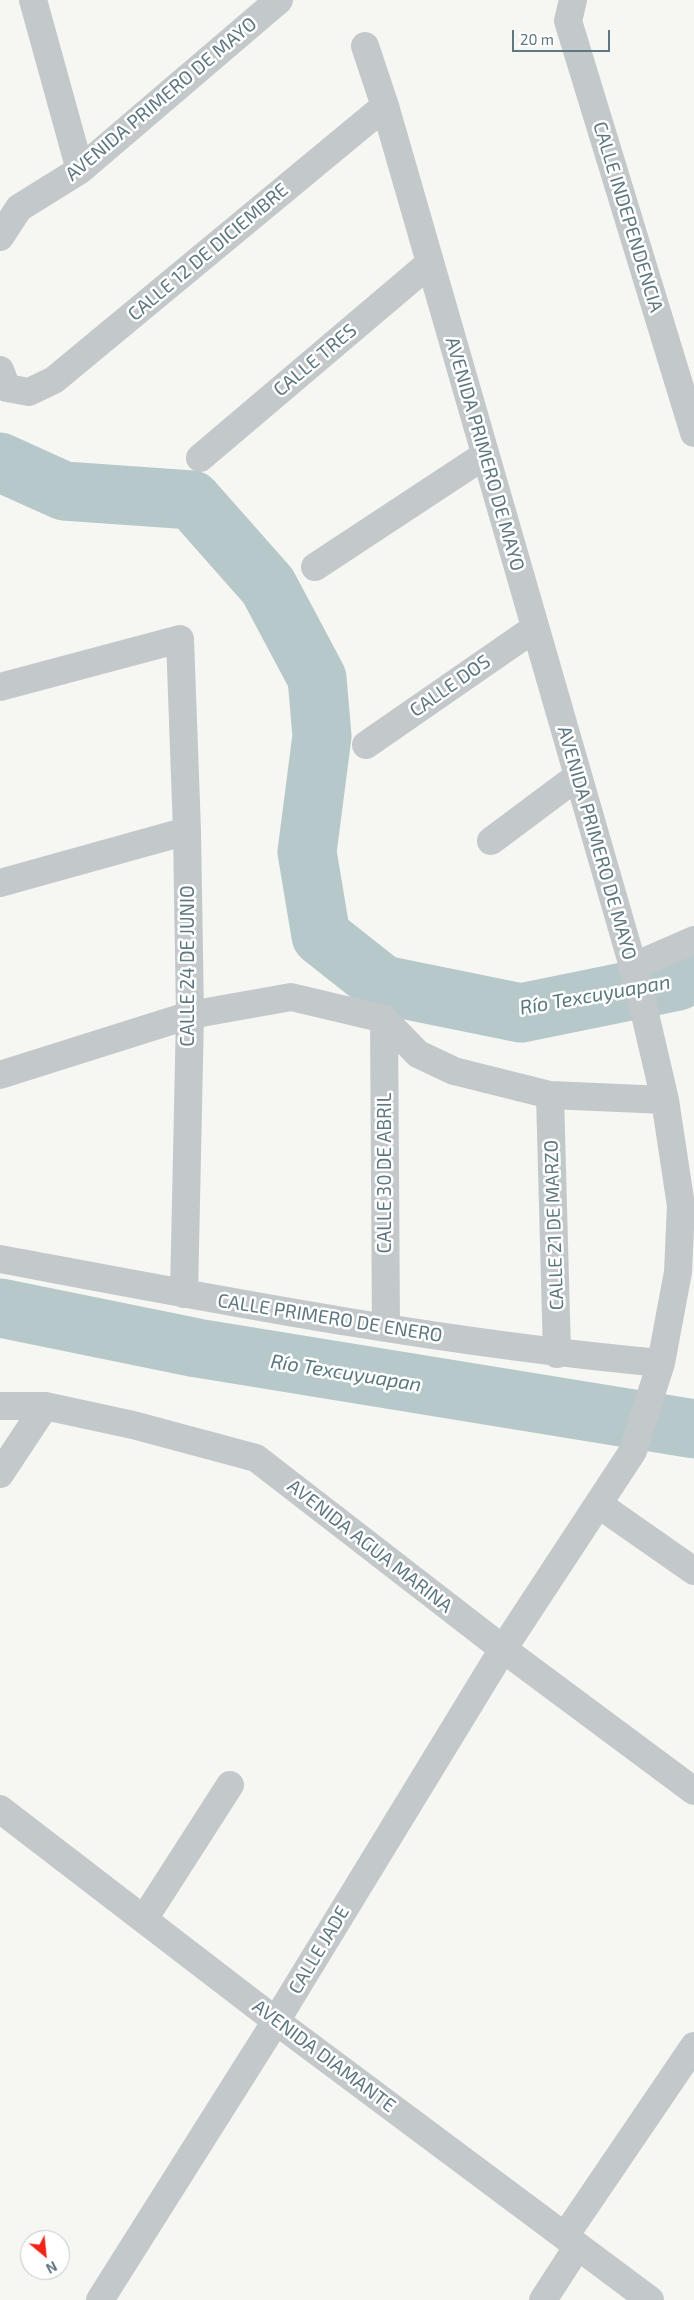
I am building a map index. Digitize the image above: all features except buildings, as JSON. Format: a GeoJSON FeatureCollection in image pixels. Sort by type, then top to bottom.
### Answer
{"type":"FeatureCollection","features":[{"type":"Feature","properties":{"kind":"street"},"geometry":{"type":"LineString","coordinates":[[33,0],[80,170]]}},
{"type":"Feature","properties":{"kind":"street","name":"AVENIDA PRIMERO DE MAYO"},"geometry":{"type":"LineString","coordinates":[[0,237],[19,208],[80,170],[279,0]]}},
{"type":"Feature","properties":{"kind":"street","name":"CALLE INDEPENDENCIA"},"geometry":{"type":"LineString","coordinates":[[572,0],[568,21],[694,433]]}},
{"type":"Feature","properties":{"kind":"street","name":"AVENIDA PRIMERO DE MAYO"},"geometry":{"type":"LineString","coordinates":[[365,46],[385,106],[635,974],[665,1100],[682,1206],[678,1272],[662,1363],[633,1451],[504,1649]]}},
{"type":"Feature","properties":{"kind":"street","name":"CALLE 12 DE DICIEMBRE"},"geometry":{"type":"LineString","coordinates":[[0,370],[7,388],[29,392],[54,380],[385,106]]}},
{"type":"Feature","properties":{"kind":"street","name":"CALLE TRES"},"geometry":{"type":"LineString","coordinates":[[200,458],[430,263]]}},
{"type":"Feature","properties":{"kind":"street"},"geometry":{"type":"LineString","coordinates":[[315,567],[485,455]]}},
{"type":"Feature","properties":{"kind":"street","name":"CALLE DOS"},"geometry":{"type":"LineString","coordinates":[[366,745],[535,628]]}},
{"type":"Feature","properties":{"kind":"street","name":"CALLE 24 DE JUNIO"},"geometry":{"type":"LineString","coordinates":[[0,687],[180,639],[187,831],[190,1015],[184,1294]]}},
{"type":"Feature","properties":{"kind":"street"},"geometry":{"type":"LineString","coordinates":[[491,841],[578,776]]}},
{"type":"Feature","properties":{"kind":"street"},"geometry":{"type":"LineString","coordinates":[[0,883],[187,831]]}},
{"type":"Feature","properties":{"kind":"street"},"geometry":{"type":"LineString","coordinates":[[635,974],[694,940]]}},
{"type":"Feature","properties":{"kind":"street"},"geometry":{"type":"LineString","coordinates":[[0,1075],[190,1015],[291,997],[384,1019],[418,1054],[454,1071],[550,1095],[665,1100]]}},
{"type":"Feature","properties":{"kind":"street","name":"CALLE 30 DE ABRIL"},"geometry":{"type":"LineString","coordinates":[[384,1019],[386,1328]]}},
{"type":"Feature","properties":{"kind":"street","name":"CALLE 21 DE MARZO"},"geometry":{"type":"LineString","coordinates":[[550,1095],[557,1354]]}},
{"type":"Feature","properties":{"kind":"street","name":"CALLE PRIMERO DE ENERO"},"geometry":{"type":"LineString","coordinates":[[0,1259],[184,1294],[386,1328],[557,1354],[662,1363]]}},
{"type":"Feature","properties":{"kind":"street","name":"AVENIDA AGUA MARINA"},"geometry":{"type":"LineString","coordinates":[[0,1406],[45,1406],[133,1425],[256,1458],[504,1649],[694,1791]]}},
{"type":"Feature","properties":{"kind":"street"},"geometry":{"type":"LineString","coordinates":[[0,1474],[45,1406]]}},
{"type":"Feature","properties":{"kind":"street"},"geometry":{"type":"LineString","coordinates":[[598,1504],[694,1571]]}},
{"type":"Feature","properties":{"kind":"street","name":"CALLE JADE"},"geometry":{"type":"LineString","coordinates":[[100,2300],[276,2021],[504,1649]]}},
{"type":"Feature","properties":{"kind":"street"},"geometry":{"type":"LineString","coordinates":[[144,1920],[230,1785]]}},
{"type":"Feature","properties":{"kind":"street","name":"AVENIDA DIAMANTE"},"geometry":{"type":"LineString","coordinates":[[0,1809],[276,2021],[650,2300]]}},
{"type":"Feature","properties":{"kind":"street"},"geometry":{"type":"LineString","coordinates":[[543,2300],[571,2241],[694,2046]]}},
{"type":"Feature","properties":{"kind":"waterway","name":"Río Texcuyuapan"},"geometry":{"type":"LineString","coordinates":[[0,462],[64,491],[192,500],[268,586],[317,678],[322,736],[307,852],[321,936],[383,985],[521,1013],[678,981],[694,971]]}},
{"type":"Feature","properties":{"kind":"waterway","name":"Río Texcuyuapan"},"geometry":{"type":"LineString","coordinates":[[0,1308],[197,1348],[694,1429]]}}]}
